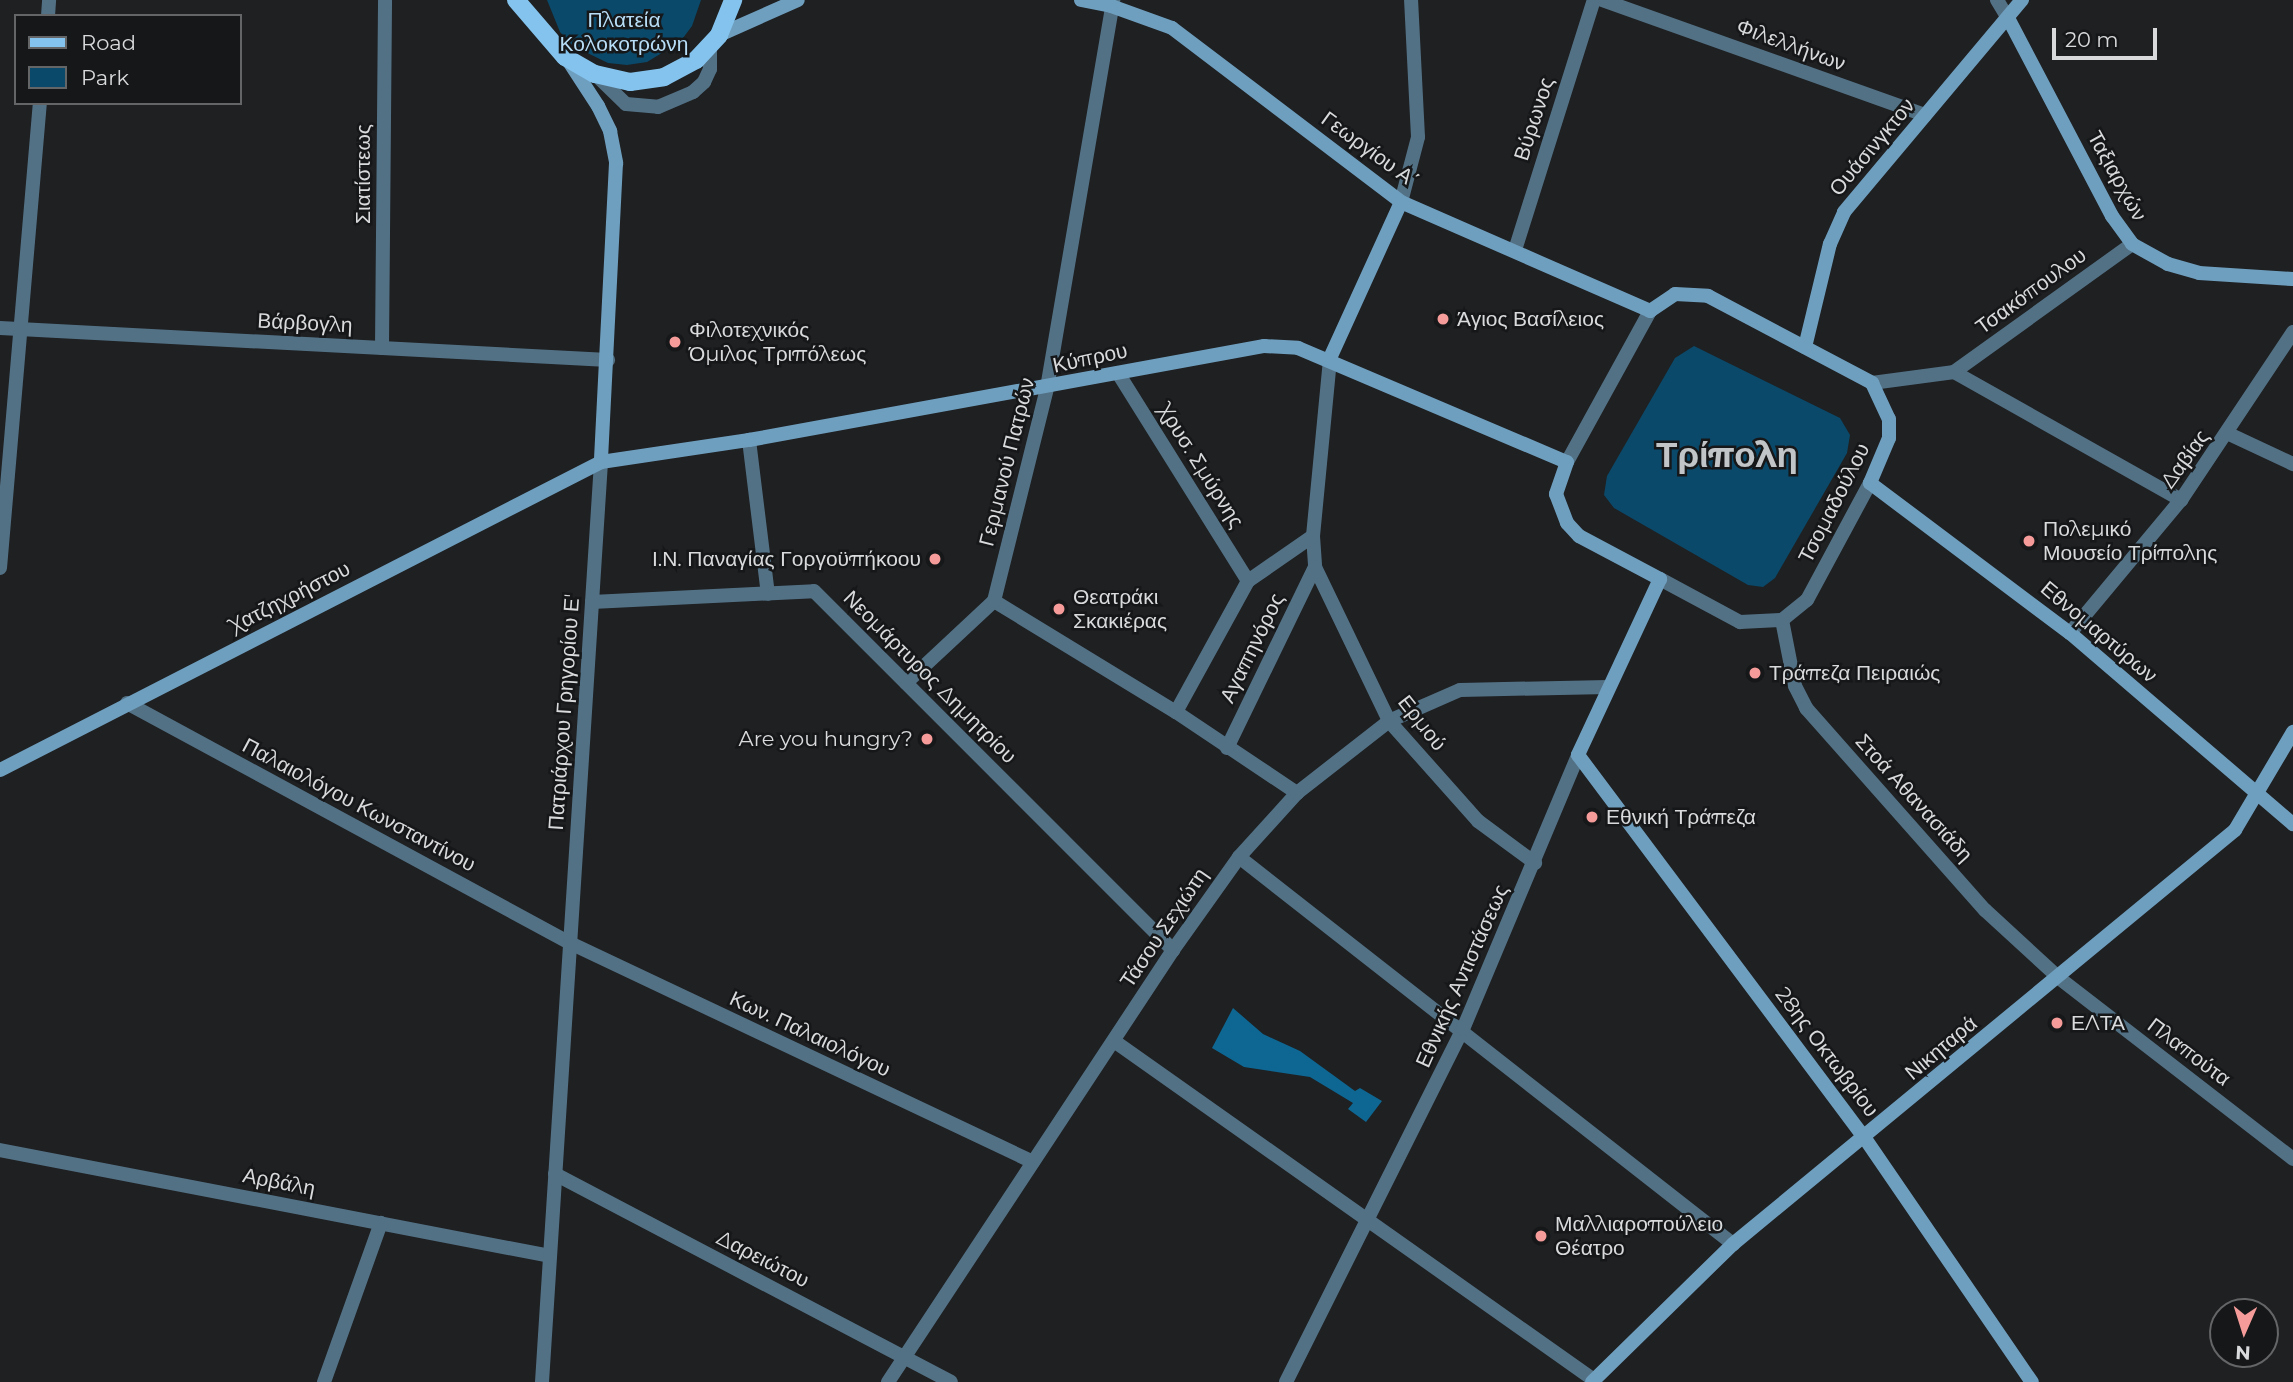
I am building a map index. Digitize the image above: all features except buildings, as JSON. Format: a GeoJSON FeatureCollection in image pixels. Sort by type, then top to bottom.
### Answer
{"type":"FeatureCollection","features":[{"type":"Feature","properties":{"kind":"main road"},"geometry":{"type":"LineString","coordinates":[[516,0],[565,57],[595,74],[630,82],[664,77],[696,60],[715,40],[733,0]]}},
{"type":"Feature","properties":{"kind":"main road"},"geometry":{"type":"LineString","coordinates":[[533,0],[543,29]]}},
{"type":"Feature","properties":{"kind":"main road"},"geometry":{"type":"LineString","coordinates":[[715,40],[798,0]]}},
{"type":"Feature","properties":{"kind":"main road","name":"Γεωργίου Α΄"},"geometry":{"type":"LineString","coordinates":[[1081,0],[1112,3],[1171,28],[1401,202],[1650,311]]}},
{"type":"Feature","properties":{"kind":"main road","name":"Ουάσινγκτον"},"geometry":{"type":"LineString","coordinates":[[1805,347],[1830,244],[1844,212],[2022,0]]}},
{"type":"Feature","properties":{"kind":"main road","name":"Ταξιαρχών"},"geometry":{"type":"LineString","coordinates":[[2008,18],[2112,216],[2132,244],[2168,264],[2199,273],[2293,279]]}},
{"type":"Feature","properties":{"kind":"main road","name":"Πατριάρχου Γρηγορίου Ε'"},"geometry":{"type":"LineString","coordinates":[[565,57],[604,118],[616,163],[601,462]]}},
{"type":"Feature","properties":{"kind":"main road"},"geometry":{"type":"LineString","coordinates":[[1330,358],[1401,202]]}},
{"type":"Feature","properties":{"kind":"main road"},"geometry":{"type":"LineString","coordinates":[[1650,311],[1675,294],[1692,291],[1872,383]]}},
{"type":"Feature","properties":{"kind":"main road","name":"Κύπρου"},"geometry":{"type":"LineString","coordinates":[[601,462],[749,440],[1047,388],[1264,346],[1298,348],[1330,358],[1567,462]]}},
{"type":"Feature","properties":{"kind":"main road","name":"Τσομαδούλου"},"geometry":{"type":"LineString","coordinates":[[1870,483],[1889,438],[1889,419],[1872,383]]}},
{"type":"Feature","properties":{"kind":"main road","name":"Χατζηχρήστου"},"geometry":{"type":"LineString","coordinates":[[0,770],[601,462]]}},
{"type":"Feature","properties":{"kind":"main road"},"geometry":{"type":"LineString","coordinates":[[1567,462],[1556,494],[1567,523],[1579,536],[1660,579]]}},
{"type":"Feature","properties":{"kind":"main road","name":"Εθνομαρτύρων"},"geometry":{"type":"LineString","coordinates":[[1870,483],[2070,633],[2293,824]]}},
{"type":"Feature","properties":{"kind":"main road","name":"Εθνικής Αντιστάσεως"},"geometry":{"type":"LineString","coordinates":[[1578,755],[1660,579]]}},
{"type":"Feature","properties":{"kind":"main road","name":"Νικηταρά"},"geometry":{"type":"LineString","coordinates":[[1593,1381],[1733,1244],[2059,978],[2235,830],[2258,796],[2293,732]]}},
{"type":"Feature","properties":{"kind":"main road","name":"28ης Οκτωβρίου"},"geometry":{"type":"LineString","coordinates":[[1578,755],[1864,1137],[2032,1382]]}},
{"type":"Feature","properties":{"kind":"street","name":"Σιατίστεως"},"geometry":{"type":"LineString","coordinates":[[383,348],[385,0]]}},
{"type":"Feature","properties":{"kind":"street"},"geometry":{"type":"LineString","coordinates":[[1401,202],[1418,137],[1411,0]]}},
{"type":"Feature","properties":{"kind":"street","name":"Βύρωνος"},"geometry":{"type":"LineString","coordinates":[[1515,250],[1594,0]]}},
{"type":"Feature","properties":{"kind":"street","name":"Φιλελλήνων"},"geometry":{"type":"LineString","coordinates":[[1602,0],[1925,115]]}},
{"type":"Feature","properties":{"kind":"street"},"geometry":{"type":"LineString","coordinates":[[1997,0],[2008,18]]}},
{"type":"Feature","properties":{"kind":"street","name":"Γερμανού Πατρών"},"geometry":{"type":"LineString","coordinates":[[994,601],[1047,388],[1112,3]]}},
{"type":"Feature","properties":{"kind":"street"},"geometry":{"type":"LineString","coordinates":[[595,74],[626,104],[658,107],[693,92],[704,82],[710,69],[715,40]]}},
{"type":"Feature","properties":{"kind":"street"},"geometry":{"type":"LineString","coordinates":[[0,568],[40,105]]}},
{"type":"Feature","properties":{"kind":"street","name":"Τσακόπουλου"},"geometry":{"type":"LineString","coordinates":[[1954,372],[2132,244]]}},
{"type":"Feature","properties":{"kind":"street"},"geometry":{"type":"LineString","coordinates":[[1567,462],[1650,311]]}},
{"type":"Feature","properties":{"kind":"street","name":"Βάρβογλη"},"geometry":{"type":"LineString","coordinates":[[0,328],[608,360]]}},
{"type":"Feature","properties":{"kind":"street","name":"Δαβίας"},"geometry":{"type":"LineString","coordinates":[[2070,633],[2181,500],[2228,434],[2293,332]]}},
{"type":"Feature","properties":{"kind":"street","name":"Ερμού"},"geometry":{"type":"LineString","coordinates":[[1330,358],[1313,536],[1315,567],[1389,721],[1478,821],[1535,863]]}},
{"type":"Feature","properties":{"kind":"street"},"geometry":{"type":"LineString","coordinates":[[1872,383],[1954,372],[2181,500]]}},
{"type":"Feature","properties":{"kind":"street","name":"Χρυσ. Σμύρνης"},"geometry":{"type":"LineString","coordinates":[[1118,373],[1248,581]]}},
{"type":"Feature","properties":{"kind":"street"},"geometry":{"type":"LineString","coordinates":[[2228,434],[2293,464]]}},
{"type":"Feature","properties":{"kind":"street"},"geometry":{"type":"LineString","coordinates":[[749,440],[768,594]]}},
{"type":"Feature","properties":{"kind":"street","name":"Πατριάρχου Γρηγορίου Ε'"},"geometry":{"type":"LineString","coordinates":[[542,1382],[601,462]]}},
{"type":"Feature","properties":{"kind":"street","name":"Τσομαδούλου"},"geometry":{"type":"LineString","coordinates":[[1782,620],[1807,600],[1870,483]]}},
{"type":"Feature","properties":{"kind":"street"},"geometry":{"type":"LineString","coordinates":[[1176,712],[1248,581],[1313,536]]}},
{"type":"Feature","properties":{"kind":"street","name":"Αγαπηνόρος"},"geometry":{"type":"LineString","coordinates":[[1227,748],[1315,567]]}},
{"type":"Feature","properties":{"kind":"street"},"geometry":{"type":"LineString","coordinates":[[1660,579],[1740,622],[1782,620]]}},
{"type":"Feature","properties":{"kind":"street","name":"Νεομάρτυρος Δημητρίου"},"geometry":{"type":"LineString","coordinates":[[592,603],[814,591],[1173,950]]}},
{"type":"Feature","properties":{"kind":"street"},"geometry":{"type":"LineString","coordinates":[[906,683],[994,601],[1176,712],[1297,793]]}},
{"type":"Feature","properties":{"kind":"street","name":"Στοά Αθανασιάδη"},"geometry":{"type":"LineString","coordinates":[[1782,620],[1794,686],[1806,708],[1985,910],[2059,978]]}},
{"type":"Feature","properties":{"kind":"street","name":"Τάσου Σεχιώτη"},"geometry":{"type":"LineString","coordinates":[[888,1382],[1173,950],[1239,857],[1297,793],[1389,721],[1460,690],[1608,687]]}},
{"type":"Feature","properties":{"kind":"street","name":"Παλαιολόγου Κωνσταντίνου"},"geometry":{"type":"LineString","coordinates":[[127,703],[570,943]]}},
{"type":"Feature","properties":{"kind":"street","name":"Εθνικής Αντιστάσεως"},"geometry":{"type":"LineString","coordinates":[[1286,1382],[1371,1219],[1463,1029],[1535,863],[1578,755]]}},
{"type":"Feature","properties":{"kind":"street"},"geometry":{"type":"LineString","coordinates":[[1239,857],[1463,1029],[1733,1244]]}},
{"type":"Feature","properties":{"kind":"street","name":"Κων. Παλαιολόγου"},"geometry":{"type":"LineString","coordinates":[[570,943],[1033,1162]]}},
{"type":"Feature","properties":{"kind":"street","name":"Πλαπούτα"},"geometry":{"type":"LineString","coordinates":[[2059,978],[2293,1159]]}},
{"type":"Feature","properties":{"kind":"street"},"geometry":{"type":"LineString","coordinates":[[1114,1041],[1371,1219],[1593,1381]]}},
{"type":"Feature","properties":{"kind":"street","name":"Αρβάλη"},"geometry":{"type":"LineString","coordinates":[[0,1150],[550,1256]]}},
{"type":"Feature","properties":{"kind":"street","name":"Δαρειώτου"},"geometry":{"type":"LineString","coordinates":[[555,1174],[951,1382]]}},
{"type":"Feature","properties":{"kind":"street"},"geometry":{"type":"LineString","coordinates":[[324,1382],[381,1223]]}},
{"type":"Feature","properties":{"kind":"green space","name":"Πλατεία Κολοκοτρώνη"},"geometry":{"type":"Polygon","coordinates":[[[547,0],[701,0],[692,26],[680,42],[647,62],[627,65],[608,63],[573,46],[560,32],[547,0]]]}},
{"type":"Feature","properties":{"kind":"green space"},"geometry":{"type":"Polygon","coordinates":[[[1694,346],[1840,418],[1850,435],[1847,453],[1775,578],[1763,587],[1748,585],[1614,508],[1604,495],[1607,476],[1675,358],[1694,346]]]}},
{"type":"Feature","properties":{"kind":"shaded area"},"geometry":{"type":"Polygon","coordinates":[[[1233,1008],[1263,1034],[1300,1051],[1355,1091],[1360,1088],[1382,1101],[1366,1122],[1348,1109],[1353,1103],[1310,1077],[1244,1067],[1212,1048],[1233,1008]]]}},
{"type":"Feature","properties":{"kind":"place","name":"Άγιος Βασίλειος"},"geometry":{"type":"Point","coordinates":[1443,319]}},
{"type":"Feature","properties":{"kind":"place","name":"Φιλοτεχνικός Όμιλος Τριπόλεως"},"geometry":{"type":"Point","coordinates":[675,342]}},
{"type":"Feature","properties":{"kind":"place","name":"Πολεμικό Μουσείο Τρίπολης"},"geometry":{"type":"Point","coordinates":[2029,541]}},
{"type":"Feature","properties":{"kind":"place","name":"Ι.Ν. Παναγίας Γοργοϋπήκοου"},"geometry":{"type":"Point","coordinates":[935,559]}},
{"type":"Feature","properties":{"kind":"place","name":"Θεατράκι Σκακιέρας"},"geometry":{"type":"Point","coordinates":[1059,609]}},
{"type":"Feature","properties":{"kind":"place","name":"Τράπεζα Πειραιώς"},"geometry":{"type":"Point","coordinates":[1755,673]}},
{"type":"Feature","properties":{"kind":"place","name":"Are you hungry?"},"geometry":{"type":"Point","coordinates":[927,739]}},
{"type":"Feature","properties":{"kind":"place","name":"Εθνική Τράπεζα"},"geometry":{"type":"Point","coordinates":[1592,817]}},
{"type":"Feature","properties":{"kind":"place","name":"ΕΛΤΑ"},"geometry":{"type":"Point","coordinates":[2057,1023]}},
{"type":"Feature","properties":{"kind":"place","name":"Μαλλιαροπούλειο Θέατρο"},"geometry":{"type":"Point","coordinates":[1541,1236]}},
{"type":"Feature","properties":{"kind":"district","name":"Τρίπολη"},"geometry":{"type":"Point","coordinates":[1727,455]}}]}
